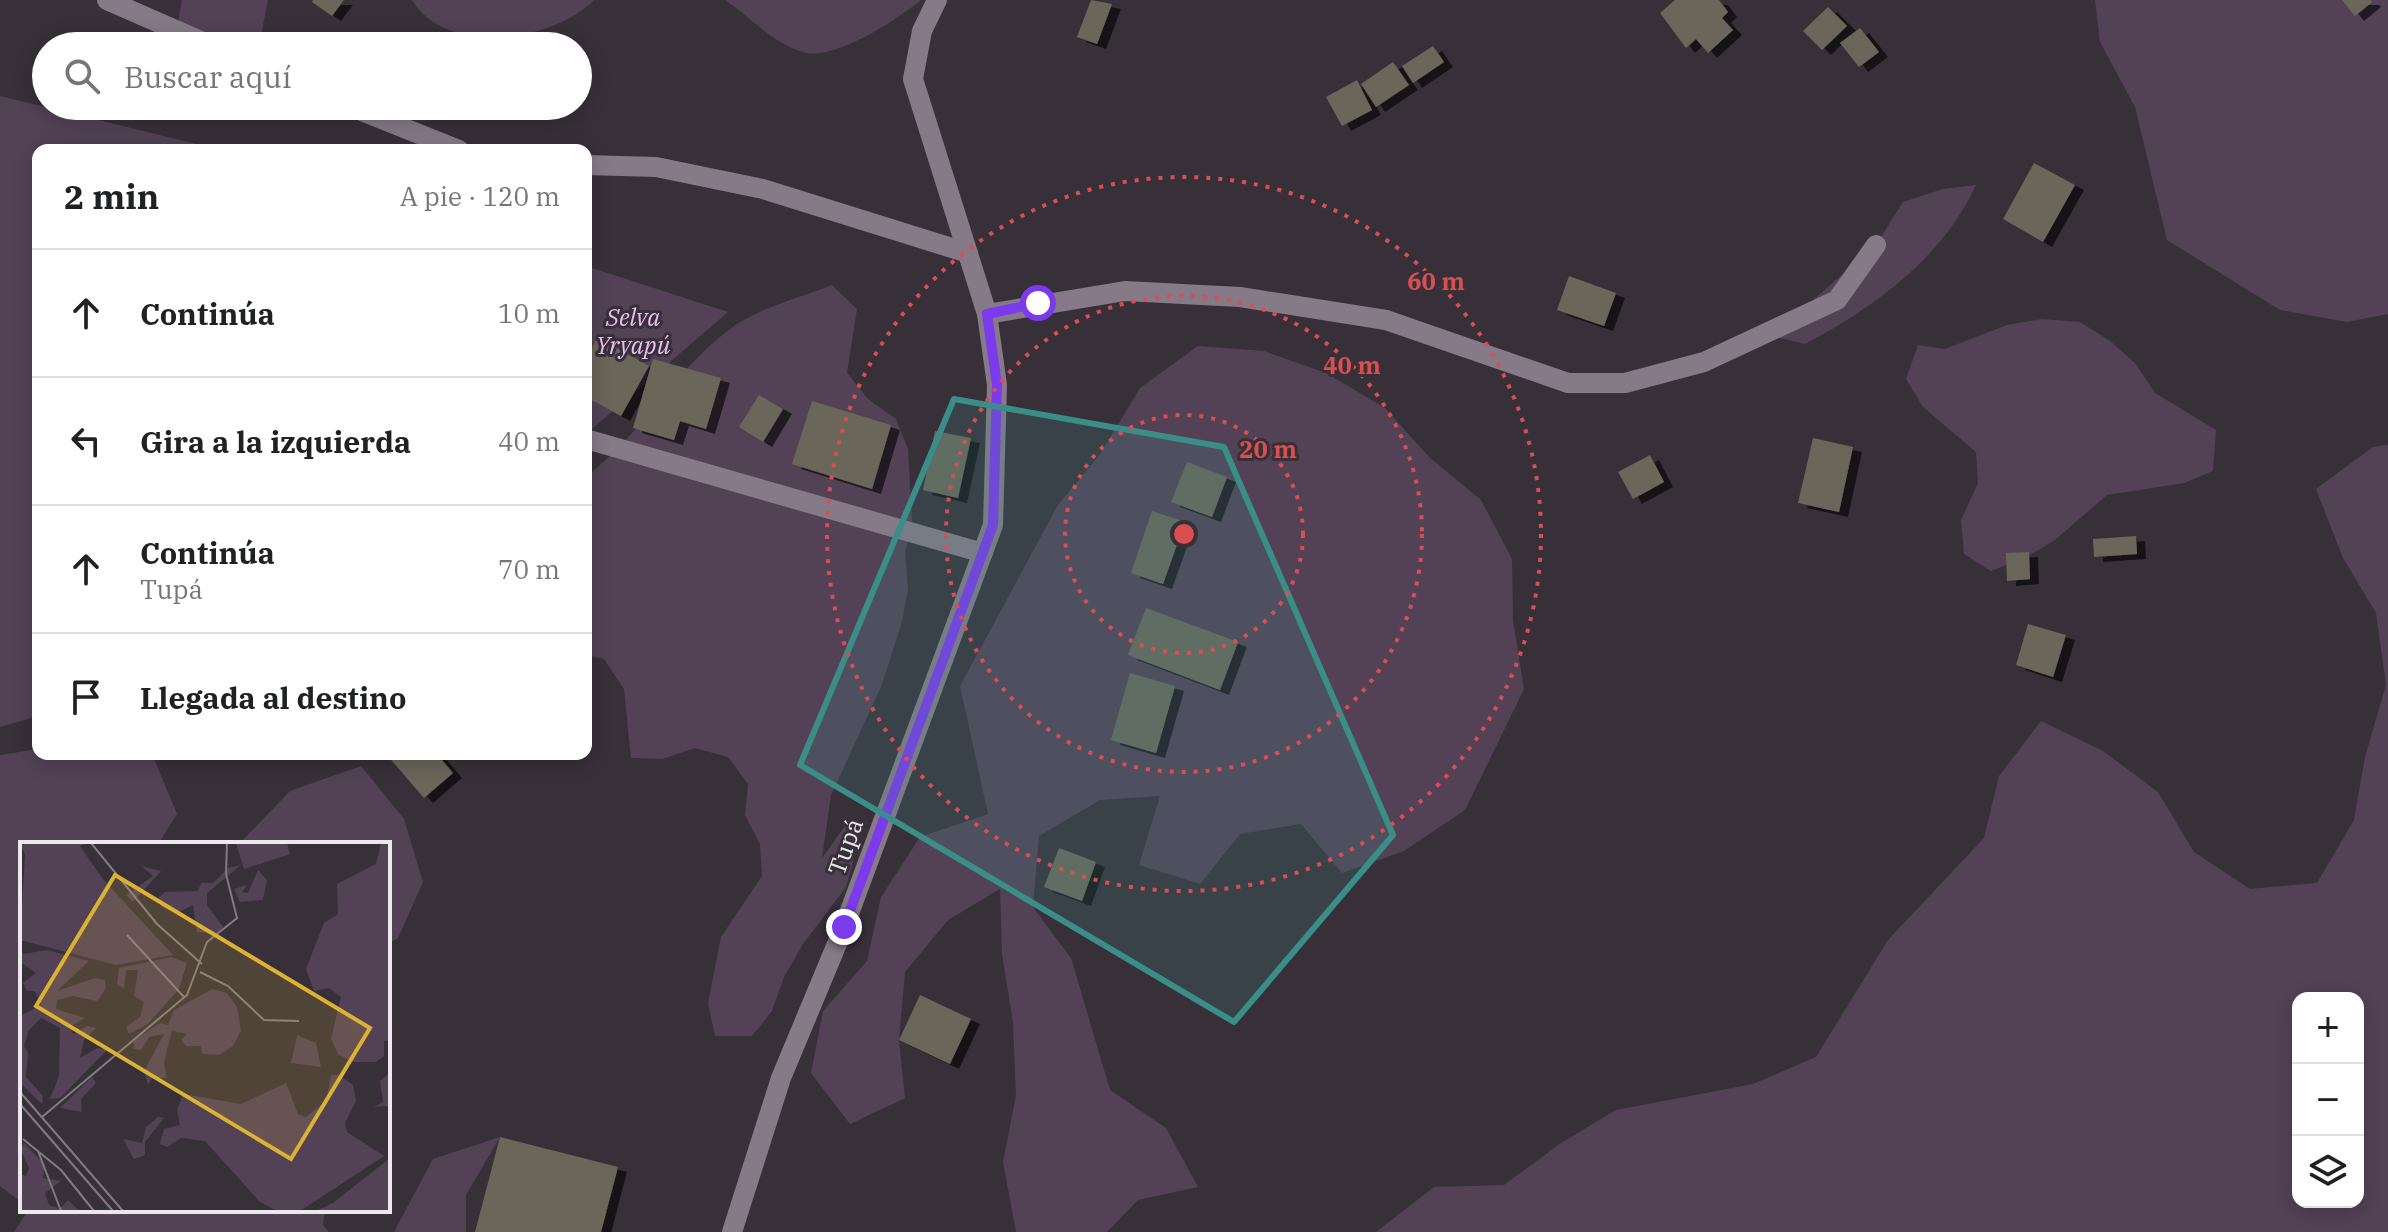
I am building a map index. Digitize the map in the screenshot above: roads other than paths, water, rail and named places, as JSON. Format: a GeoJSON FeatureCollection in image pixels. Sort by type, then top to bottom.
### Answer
{"type":"FeatureCollection","features":[{"type":"Feature","properties":{"kind":"street"},"geometry":{"type":"LineString","coordinates":[[107,0],[180,32]]}},
{"type":"Feature","properties":{"kind":"street","name":"Tupá"},"geometry":{"type":"LineString","coordinates":[[732,1232],[781,1078],[844,927],[993,525],[997,385],[987,314],[913,79],[922,31],[937,0]]}},
{"type":"Feature","properties":{"kind":"street"},"geometry":{"type":"LineString","coordinates":[[384,120],[444,144]]}},
{"type":"Feature","properties":{"kind":"street"},"geometry":{"type":"LineString","coordinates":[[592,165],[656,167],[763,189],[968,253]]}},
{"type":"Feature","properties":{"kind":"street"},"geometry":{"type":"LineString","coordinates":[[987,314],[1125,291],[1240,297],[1386,320],[1568,383],[1625,383],[1704,362],[1837,300],[1876,245]]}},
{"type":"Feature","properties":{"kind":"street"},"geometry":{"type":"LineString","coordinates":[[592,441],[983,553]]}},
{"type":"Feature","properties":{"kind":"park label","name":"Selva Yryapú"},"geometry":{"type":"Point","coordinates":[633,332]}}]}
